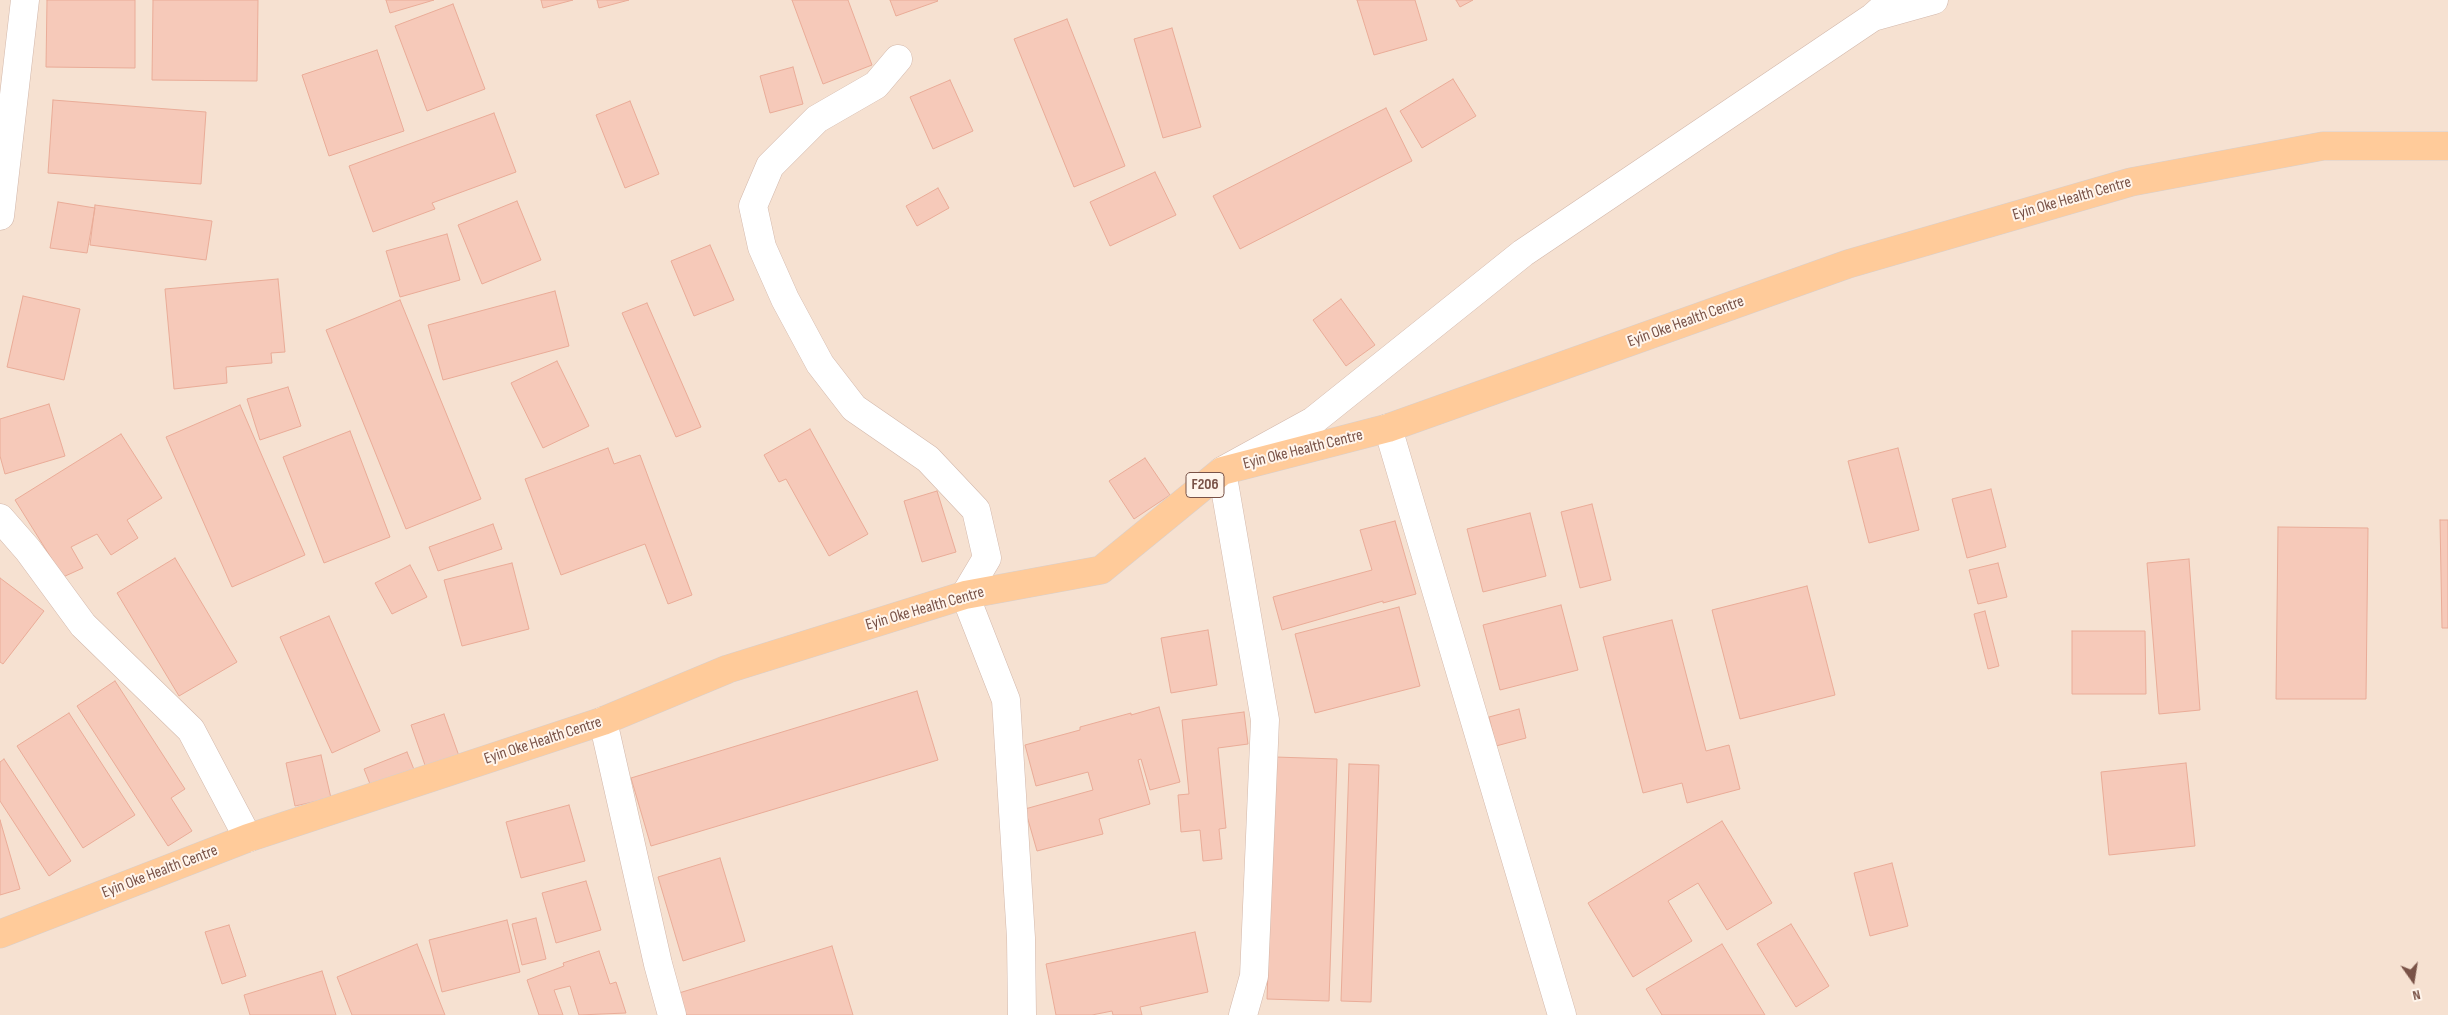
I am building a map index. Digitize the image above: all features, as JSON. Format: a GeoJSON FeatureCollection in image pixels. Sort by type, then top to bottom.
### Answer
{"type":"FeatureCollection","features":[{"type":"Feature","properties":{"kind":"main road","name":"Eyin Oke Health Centre"},"geometry":{"type":"LineString","coordinates":[[0,934],[248,838],[603,721],[728,669],[965,595],[1101,570],[1222,471],[1388,428],[1848,264],[2131,182],[2323,146],[2448,146]]}},
{"type":"Feature","properties":{"kind":"street"},"geometry":{"type":"LineString","coordinates":[[0,216],[25,0]]}},
{"type":"Feature","properties":{"kind":"street"},"geometry":{"type":"LineString","coordinates":[[1243,1015],[1254,976],[1265,720],[1222,471],[1312,421],[1523,253],[1882,8],[1934,0]]}},
{"type":"Feature","properties":{"kind":"street"},"geometry":{"type":"LineString","coordinates":[[898,59],[876,85],[816,119],[770,166],[754,206],[762,248],[785,299],[820,364],[854,408],[928,459],[976,510],[986,558],[965,595],[1006,700],[1021,938],[1022,1015]]}},
{"type":"Feature","properties":{"kind":"street"},"geometry":{"type":"LineString","coordinates":[[1388,428],[1562,1015]]}},
{"type":"Feature","properties":{"kind":"street"},"geometry":{"type":"LineString","coordinates":[[0,518],[28,550],[82,625],[191,730],[248,838]]}},
{"type":"Feature","properties":{"kind":"street"},"geometry":{"type":"LineString","coordinates":[[603,721],[658,964],[672,1015]]}},
{"type":"Feature","properties":{"kind":"shaded area"},"geometry":{"type":"Polygon","coordinates":[[[0,0],[2448,0],[2448,1015],[0,1015],[0,0]]]}},
{"type":"Feature","properties":{"kind":"building"},"geometry":{"type":"Polygon","coordinates":[[[47,0],[135,0],[135,68],[46,67],[47,0]]]}},
{"type":"Feature","properties":{"kind":"building"},"geometry":{"type":"Polygon","coordinates":[[[153,0],[258,0],[257,81],[152,80],[153,0]]]}},
{"type":"Feature","properties":{"kind":"building"},"geometry":{"type":"Polygon","coordinates":[[[386,0],[434,0],[390,13],[386,0]]]}},
{"type":"Feature","properties":{"kind":"building"},"geometry":{"type":"Polygon","coordinates":[[[541,0],[573,0],[543,8],[541,0]]]}},
{"type":"Feature","properties":{"kind":"building"},"geometry":{"type":"Polygon","coordinates":[[[597,0],[629,0],[599,8],[597,0]]]}},
{"type":"Feature","properties":{"kind":"building"},"geometry":{"type":"Polygon","coordinates":[[[792,0],[848,0],[872,65],[823,84],[792,0]]]}},
{"type":"Feature","properties":{"kind":"building"},"geometry":{"type":"Polygon","coordinates":[[[890,0],[937,0],[938,1],[896,16],[890,0]]]}},
{"type":"Feature","properties":{"kind":"building"},"geometry":{"type":"Polygon","coordinates":[[[1357,0],[1415,0],[1427,40],[1374,55],[1357,0]]]}},
{"type":"Feature","properties":{"kind":"building"},"geometry":{"type":"Polygon","coordinates":[[[1456,0],[1473,0],[1460,7],[1456,0]]]}},
{"type":"Feature","properties":{"kind":"building"},"geometry":{"type":"Polygon","coordinates":[[[453,4],[485,89],[427,111],[395,26],[453,4]]]}},
{"type":"Feature","properties":{"kind":"building"},"geometry":{"type":"Polygon","coordinates":[[[1067,19],[1125,166],[1074,187],[1014,39],[1067,19]]]}},
{"type":"Feature","properties":{"kind":"building"},"geometry":{"type":"Polygon","coordinates":[[[1172,28],[1201,127],[1163,138],[1134,39],[1172,28]]]}},
{"type":"Feature","properties":{"kind":"building"},"geometry":{"type":"Polygon","coordinates":[[[377,50],[404,131],[329,156],[302,75],[377,50]]]}},
{"type":"Feature","properties":{"kind":"building"},"geometry":{"type":"Polygon","coordinates":[[[793,67],[803,104],[770,113],[760,76],[793,67]]]}},
{"type":"Feature","properties":{"kind":"building"},"geometry":{"type":"Polygon","coordinates":[[[1453,79],[1476,116],[1422,148],[1400,111],[1453,79]]]}},
{"type":"Feature","properties":{"kind":"building"},"geometry":{"type":"Polygon","coordinates":[[[950,80],[973,131],[933,149],[910,97],[950,80]]]}},
{"type":"Feature","properties":{"kind":"building"},"geometry":{"type":"Polygon","coordinates":[[[53,100],[206,112],[201,184],[48,173],[53,100]]]}},
{"type":"Feature","properties":{"kind":"building"},"geometry":{"type":"Polygon","coordinates":[[[630,101],[659,174],[625,188],[596,115],[630,101]]]}},
{"type":"Feature","properties":{"kind":"building"},"geometry":{"type":"Polygon","coordinates":[[[1386,108],[1412,161],[1240,249],[1213,196],[1386,108]]]}},
{"type":"Feature","properties":{"kind":"building"},"geometry":{"type":"Polygon","coordinates":[[[494,113],[516,172],[432,203],[435,209],[373,232],[349,166],[494,113]]]}},
{"type":"Feature","properties":{"kind":"building"},"geometry":{"type":"Polygon","coordinates":[[[1155,172],[1176,215],[1110,246],[1090,202],[1155,172]]]}},
{"type":"Feature","properties":{"kind":"building"},"geometry":{"type":"Polygon","coordinates":[[[938,188],[949,208],[917,226],[906,206],[938,188]]]}},
{"type":"Feature","properties":{"kind":"building"},"geometry":{"type":"Polygon","coordinates":[[[517,201],[541,260],[482,284],[458,225],[517,201]]]}},
{"type":"Feature","properties":{"kind":"building"},"geometry":{"type":"Polygon","coordinates":[[[58,202],[95,208],[87,253],[50,248],[58,202]]]}},
{"type":"Feature","properties":{"kind":"building"},"geometry":{"type":"Polygon","coordinates":[[[95,205],[212,221],[206,260],[90,245],[95,205]]]}},
{"type":"Feature","properties":{"kind":"building"},"geometry":{"type":"Polygon","coordinates":[[[447,234],[460,280],[400,297],[386,251],[447,234]]]}},
{"type":"Feature","properties":{"kind":"building"},"geometry":{"type":"Polygon","coordinates":[[[710,245],[734,300],[694,316],[671,261],[710,245]]]}},
{"type":"Feature","properties":{"kind":"building"},"geometry":{"type":"Polygon","coordinates":[[[278,279],[285,352],[271,353],[272,363],[226,367],[227,383],[174,389],[165,289],[278,279]]]}},
{"type":"Feature","properties":{"kind":"building"},"geometry":{"type":"Polygon","coordinates":[[[555,291],[569,346],[443,380],[428,325],[555,291]]]}},
{"type":"Feature","properties":{"kind":"building"},"geometry":{"type":"Polygon","coordinates":[[[23,296],[80,309],[64,380],[7,367],[23,296]]]}},
{"type":"Feature","properties":{"kind":"building"},"geometry":{"type":"Polygon","coordinates":[[[1341,299],[1375,345],[1346,366],[1313,320],[1341,299]]]}},
{"type":"Feature","properties":{"kind":"building"},"geometry":{"type":"Polygon","coordinates":[[[400,300],[481,499],[406,529],[326,330],[400,300]]]}},
{"type":"Feature","properties":{"kind":"building"},"geometry":{"type":"Polygon","coordinates":[[[647,303],[701,427],[676,437],[622,313],[647,303]]]}},
{"type":"Feature","properties":{"kind":"building"},"geometry":{"type":"Polygon","coordinates":[[[557,361],[589,426],[543,448],[511,383],[557,361]]]}},
{"type":"Feature","properties":{"kind":"building"},"geometry":{"type":"Polygon","coordinates":[[[288,387],[301,426],[260,440],[247,399],[288,387]]]}},
{"type":"Feature","properties":{"kind":"building"},"geometry":{"type":"Polygon","coordinates":[[[49,404],[65,456],[5,474],[0,456],[0,419],[49,404]]]}},
{"type":"Feature","properties":{"kind":"building"},"geometry":{"type":"Polygon","coordinates":[[[240,405],[305,555],[232,587],[166,437],[240,405]]]}},
{"type":"Feature","properties":{"kind":"building"},"geometry":{"type":"Polygon","coordinates":[[[810,429],[868,534],[829,556],[786,479],[779,482],[764,455],[810,429]]]}},
{"type":"Feature","properties":{"kind":"building"},"geometry":{"type":"Polygon","coordinates":[[[350,431],[390,537],[324,563],[283,457],[350,431]]]}},
{"type":"Feature","properties":{"kind":"building"},"geometry":{"type":"Polygon","coordinates":[[[121,434],[162,498],[127,520],[138,538],[111,555],[97,534],[71,547],[83,568],[63,577],[15,500],[121,434]]]}},
{"type":"Feature","properties":{"kind":"building"},"geometry":{"type":"Polygon","coordinates":[[[608,448],[614,464],[640,455],[692,595],[668,604],[645,544],[561,575],[525,479],[608,448]]]}},
{"type":"Feature","properties":{"kind":"building"},"geometry":{"type":"Polygon","coordinates":[[[1898,448],[1919,530],[1869,543],[1848,461],[1898,448]]]}},
{"type":"Feature","properties":{"kind":"building"},"geometry":{"type":"Polygon","coordinates":[[[1145,458],[1170,495],[1134,519],[1109,481],[1145,458]]]}},
{"type":"Feature","properties":{"kind":"building"},"geometry":{"type":"Polygon","coordinates":[[[1991,489],[2006,547],[1967,558],[1952,499],[1991,489]]]}},
{"type":"Feature","properties":{"kind":"building"},"geometry":{"type":"Polygon","coordinates":[[[937,491],[956,552],[922,562],[904,501],[937,491]]]}},
{"type":"Feature","properties":{"kind":"building"},"geometry":{"type":"Polygon","coordinates":[[[1592,504],[1611,580],[1580,588],[1561,512],[1592,504]]]}},
{"type":"Feature","properties":{"kind":"building"},"geometry":{"type":"Polygon","coordinates":[[[1530,513],[1546,576],[1483,592],[1467,529],[1530,513]]]}},
{"type":"Feature","properties":{"kind":"building"},"geometry":{"type":"Polygon","coordinates":[[[2440,520],[2448,520],[2448,628],[2442,628],[2440,520]]]}},
{"type":"Feature","properties":{"kind":"building"},"geometry":{"type":"Polygon","coordinates":[[[1395,521],[1416,594],[1383,603],[1383,601],[1282,630],[1273,597],[1372,570],[1360,530],[1395,521]]]}},
{"type":"Feature","properties":{"kind":"building"},"geometry":{"type":"Polygon","coordinates":[[[493,524],[502,549],[438,571],[429,547],[493,524]]]}},
{"type":"Feature","properties":{"kind":"building"},"geometry":{"type":"Polygon","coordinates":[[[2278,527],[2368,528],[2366,699],[2276,699],[2278,527]]]}},
{"type":"Feature","properties":{"kind":"building"},"geometry":{"type":"Polygon","coordinates":[[[175,558],[237,662],[179,696],[117,593],[175,558]]]}},
{"type":"Feature","properties":{"kind":"building"},"geometry":{"type":"Polygon","coordinates":[[[2189,559],[2200,710],[2159,714],[2147,563],[2189,559]]]}},
{"type":"Feature","properties":{"kind":"building"},"geometry":{"type":"Polygon","coordinates":[[[512,563],[529,629],[462,646],[444,580],[512,563]]]}},
{"type":"Feature","properties":{"kind":"building"},"geometry":{"type":"Polygon","coordinates":[[[1998,563],[2007,597],[1978,604],[1969,570],[1998,563]]]}},
{"type":"Feature","properties":{"kind":"building"},"geometry":{"type":"Polygon","coordinates":[[[410,565],[427,597],[392,614],[375,583],[410,565]]]}},
{"type":"Feature","properties":{"kind":"building"},"geometry":{"type":"Polygon","coordinates":[[[0,578],[44,611],[3,664],[0,662],[0,578]]]}},
{"type":"Feature","properties":{"kind":"building"},"geometry":{"type":"Polygon","coordinates":[[[1807,586],[1835,695],[1740,719],[1712,610],[1807,586]]]}},
{"type":"Feature","properties":{"kind":"building"},"geometry":{"type":"Polygon","coordinates":[[[1561,605],[1578,670],[1500,690],[1483,625],[1561,605]]]}},
{"type":"Feature","properties":{"kind":"building"},"geometry":{"type":"Polygon","coordinates":[[[1399,607],[1420,686],[1315,713],[1295,634],[1399,607]]]}},
{"type":"Feature","properties":{"kind":"building"},"geometry":{"type":"Polygon","coordinates":[[[1985,611],[1999,666],[1988,669],[1974,614],[1985,611]]]}},
{"type":"Feature","properties":{"kind":"building"},"geometry":{"type":"Polygon","coordinates":[[[329,616],[380,731],[332,753],[280,637],[329,616]]]}},
{"type":"Feature","properties":{"kind":"building"},"geometry":{"type":"Polygon","coordinates":[[[1672,620],[1706,751],[1729,745],[1740,789],[1687,803],[1682,783],[1643,793],[1603,637],[1672,620]]]}},
{"type":"Feature","properties":{"kind":"building"},"geometry":{"type":"Polygon","coordinates":[[[1208,630],[1217,685],[1171,693],[1161,638],[1208,630]]]}},
{"type":"Feature","properties":{"kind":"building"},"geometry":{"type":"Polygon","coordinates":[[[2072,631],[2145,631],[2146,694],[2072,694],[2072,631]]]}},
{"type":"Feature","properties":{"kind":"building"},"geometry":{"type":"Polygon","coordinates":[[[115,681],[185,789],[171,798],[192,831],[168,846],[77,706],[115,681]]]}},
{"type":"Feature","properties":{"kind":"building"},"geometry":{"type":"Polygon","coordinates":[[[917,691],[938,760],[651,846],[631,778],[917,691]]]}},
{"type":"Feature","properties":{"kind":"building"},"geometry":{"type":"Polygon","coordinates":[[[1159,707],[1180,782],[1150,790],[1141,759],[1138,760],[1150,804],[1099,819],[1103,834],[1037,851],[1025,809],[1093,790],[1088,772],[1036,786],[1025,745],[1080,730],[1080,727],[1159,707]]]}},
{"type":"Feature","properties":{"kind":"building"},"geometry":{"type":"Polygon","coordinates":[[[1519,709],[1526,738],[1496,746],[1489,717],[1519,709]]]}},
{"type":"Feature","properties":{"kind":"building"},"geometry":{"type":"Polygon","coordinates":[[[1244,712],[1248,744],[1218,748],[1226,828],[1219,829],[1222,859],[1203,861],[1200,830],[1181,832],[1178,795],[1189,794],[1182,720],[1244,712]]]}},
{"type":"Feature","properties":{"kind":"building"},"geometry":{"type":"Polygon","coordinates":[[[69,713],[135,815],[83,848],[17,746],[69,713]]]}},
{"type":"Feature","properties":{"kind":"building"},"geometry":{"type":"Polygon","coordinates":[[[444,714],[459,756],[426,768],[411,725],[444,714]]]}},
{"type":"Feature","properties":{"kind":"building"},"geometry":{"type":"Polygon","coordinates":[[[407,752],[415,772],[372,789],[364,769],[407,752]]]}},
{"type":"Feature","properties":{"kind":"building"},"geometry":{"type":"Polygon","coordinates":[[[321,755],[331,798],[295,806],[286,763],[321,755]]]}},
{"type":"Feature","properties":{"kind":"building"},"geometry":{"type":"Polygon","coordinates":[[[1275,757],[1337,759],[1329,1001],[1267,999],[1275,757]]]}},
{"type":"Feature","properties":{"kind":"building"},"geometry":{"type":"Polygon","coordinates":[[[4,759],[71,861],[49,876],[0,801],[0,762],[4,759]]]}},
{"type":"Feature","properties":{"kind":"building"},"geometry":{"type":"Polygon","coordinates":[[[2186,763],[2195,846],[2109,855],[2101,772],[2186,763]]]}},
{"type":"Feature","properties":{"kind":"building"},"geometry":{"type":"Polygon","coordinates":[[[1349,764],[1379,765],[1371,1002],[1341,1001],[1349,764]]]}},
{"type":"Feature","properties":{"kind":"building"},"geometry":{"type":"Polygon","coordinates":[[[569,805],[585,861],[521,878],[506,822],[569,805]]]}},
{"type":"Feature","properties":{"kind":"building"},"geometry":{"type":"Polygon","coordinates":[[[0,820],[20,889],[0,895],[0,820]]]}},
{"type":"Feature","properties":{"kind":"building"},"geometry":{"type":"Polygon","coordinates":[[[1722,821],[1772,903],[1727,930],[1698,883],[1668,901],[1692,941],[1633,977],[1588,903],[1722,821]]]}},
{"type":"Feature","properties":{"kind":"building"},"geometry":{"type":"Polygon","coordinates":[[[720,858],[745,941],[683,961],[658,877],[720,858]]]}},
{"type":"Feature","properties":{"kind":"building"},"geometry":{"type":"Polygon","coordinates":[[[1892,863],[1908,926],[1870,936],[1854,873],[1892,863]]]}},
{"type":"Feature","properties":{"kind":"building"},"geometry":{"type":"Polygon","coordinates":[[[586,881],[601,930],[556,943],[542,893],[586,881]]]}},
{"type":"Feature","properties":{"kind":"building"},"geometry":{"type":"Polygon","coordinates":[[[536,918],[546,959],[522,965],[512,924],[536,918]]]}},
{"type":"Feature","properties":{"kind":"building"},"geometry":{"type":"Polygon","coordinates":[[[507,920],[520,972],[442,992],[429,940],[507,920]]]}},
{"type":"Feature","properties":{"kind":"building"},"geometry":{"type":"Polygon","coordinates":[[[1791,924],[1829,986],[1796,1007],[1757,944],[1791,924]]]}},
{"type":"Feature","properties":{"kind":"building"},"geometry":{"type":"Polygon","coordinates":[[[229,925],[246,976],[222,984],[205,932],[229,925]]]}},
{"type":"Feature","properties":{"kind":"building"},"geometry":{"type":"Polygon","coordinates":[[[1195,932],[1208,992],[1140,1007],[1142,1015],[1113,1015],[1112,1011],[1092,1015],[1056,1015],[1046,964],[1195,932]]]}},
{"type":"Feature","properties":{"kind":"building"},"geometry":{"type":"Polygon","coordinates":[[[417,944],[445,1015],[352,1015],[337,977],[417,944]]]}},
{"type":"Feature","properties":{"kind":"building"},"geometry":{"type":"Polygon","coordinates":[[[1722,944],[1765,1015],[1662,1015],[1646,989],[1722,944]]]}},
{"type":"Feature","properties":{"kind":"building"},"geometry":{"type":"Polygon","coordinates":[[[832,946],[853,1015],[686,1015],[679,993],[832,946]]]}},
{"type":"Feature","properties":{"kind":"building"},"geometry":{"type":"Polygon","coordinates":[[[599,951],[610,984],[616,982],[626,1013],[579,1015],[570,986],[554,990],[563,1015],[539,1015],[527,980],[564,966],[563,963],[599,951]]]}},
{"type":"Feature","properties":{"kind":"building"},"geometry":{"type":"Polygon","coordinates":[[[322,971],[336,1015],[250,1015],[244,995],[322,971]]]}}]}
